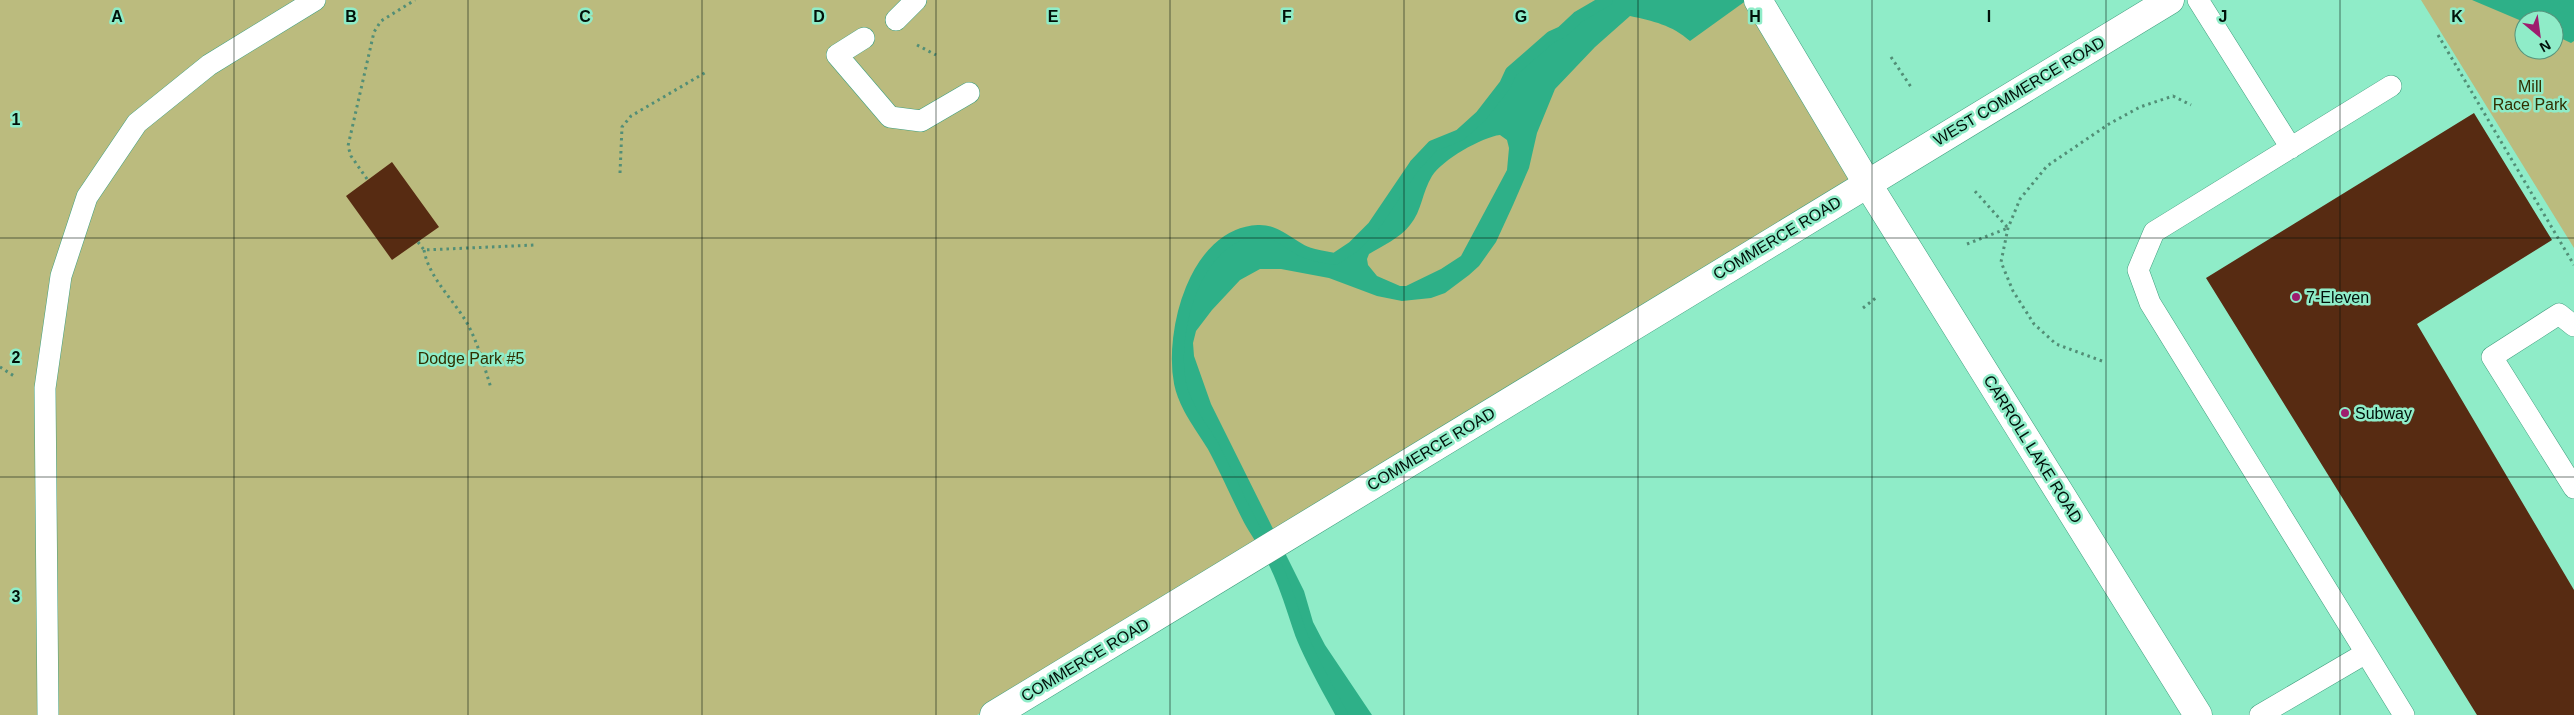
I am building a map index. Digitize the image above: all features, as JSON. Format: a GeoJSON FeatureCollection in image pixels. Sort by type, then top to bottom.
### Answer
{"type":"FeatureCollection","features":[{"type":"Feature","properties":{"kind":"main road","name":"WEST COMMERCE ROAD"},"geometry":{"type":"LineString","coordinates":[[1868,183],[2170,0]]}},
{"type":"Feature","properties":{"kind":"main road","name":"CARROLL LAKE ROAD"},"geometry":{"type":"LineString","coordinates":[[1759,1],[1868,183],[2198,715]]}},
{"type":"Feature","properties":{"kind":"main road","name":"COMMERCE ROAD"},"geometry":{"type":"LineString","coordinates":[[994,715],[1868,183]]}},
{"type":"Feature","properties":{"kind":"lane"},"geometry":{"type":"LineString","coordinates":[[48,715],[38,387],[60,276],[87,197],[137,124],[209,65],[315,0]]}},
{"type":"Feature","properties":{"kind":"lane"},"geometry":{"type":"LineString","coordinates":[[896,20],[916,0]]}},
{"type":"Feature","properties":{"kind":"lane"},"geometry":{"type":"LineString","coordinates":[[2198,0],[2290,148]]}},
{"type":"Feature","properties":{"kind":"lane"},"geometry":{"type":"LineString","coordinates":[[864,38],[837,55],[890,117],[921,121],[969,93]]}},
{"type":"Feature","properties":{"kind":"lane"},"geometry":{"type":"LineString","coordinates":[[2390,86],[2154,232],[2138,270],[2150,303],[2404,715]]}},
{"type":"Feature","properties":{"kind":"lane"},"geometry":{"type":"LineString","coordinates":[[2574,326],[2559,314],[2492,357],[2574,488]]}},
{"type":"Feature","properties":{"kind":"lane"},"geometry":{"type":"LineString","coordinates":[[2260,715],[2366,653]]}},
{"type":"Feature","properties":{"kind":"path"},"geometry":{"type":"LineString","coordinates":[[367,179],[350,156],[348,146],[374,32],[381,21],[415,0]]}},
{"type":"Feature","properties":{"kind":"path"},"geometry":{"type":"LineString","coordinates":[[2438,35],[2574,264]]}},
{"type":"Feature","properties":{"kind":"path"},"geometry":{"type":"LineString","coordinates":[[1891,56],[1911,87]]}},
{"type":"Feature","properties":{"kind":"path"},"geometry":{"type":"LineString","coordinates":[[620,173],[622,127],[631,116],[708,71]]}},
{"type":"Feature","properties":{"kind":"path"},"geometry":{"type":"LineString","coordinates":[[2102,362],[2056,344],[2034,324],[2013,291],[2001,262],[2008,228],[2020,199],[2047,166],[2109,124],[2140,107],[2173,96],[2191,105]]}},
{"type":"Feature","properties":{"kind":"path"},"geometry":{"type":"LineString","coordinates":[[1973,189],[2008,228]]}},
{"type":"Feature","properties":{"kind":"path"},"geometry":{"type":"LineString","coordinates":[[1967,244],[2008,228]]}},
{"type":"Feature","properties":{"kind":"path"},"geometry":{"type":"LineString","coordinates":[[418,242],[424,250],[426,262],[467,324],[480,353],[491,388]]}},
{"type":"Feature","properties":{"kind":"path"},"geometry":{"type":"LineString","coordinates":[[424,250],[535,245]]}},
{"type":"Feature","properties":{"kind":"path"},"geometry":{"type":"LineString","coordinates":[[1863,308],[1877,297]]}},
{"type":"Feature","properties":{"kind":"green space","name":"Dodge Park #5"},"geometry":{"type":"Polygon","coordinates":[[[0,0],[1756,0],[1859,181],[977,715],[0,715],[0,0]]]}},
{"type":"Feature","properties":{"kind":"green space","name":"Mill Race Park"},"geometry":{"type":"Polygon","coordinates":[[[2421,0],[2574,0],[2574,248],[2421,0]]]}},
{"type":"Feature","properties":{"kind":"shaded area"},"geometry":{"type":"Polygon","coordinates":[[[1607,0],[1747,0],[1690,41],[1669,27],[1630,16],[1595,47],[1555,89],[1537,133],[1529,168],[1496,242],[1479,266],[1445,293],[1431,298],[1402,301],[1377,296],[1329,278],[1281,269],[1260,269],[1240,280],[1212,310],[1196,331],[1193,343],[1194,356],[1211,404],[1304,591],[1313,622],[1325,645],[1372,715],[1342,715],[1305,644],[1278,569],[1250,521],[1218,455],[1189,408],[1182,392],[1178,362],[1179,338],[1184,313],[1192,289],[1203,267],[1218,249],[1236,236],[1265,231],[1277,235],[1305,252],[1335,259],[1353,247],[1373,227],[1415,165],[1433,146],[1460,135],[1481,116],[1505,85],[1511,72],[1551,37],[1562,32],[1578,17],[1607,0]],[[1500,135],[1483,140],[1463,150],[1437,170],[1429,182],[1414,220],[1406,230],[1369,254],[1367,259],[1368,265],[1377,276],[1400,286],[1406,286],[1441,269],[1461,256],[1507,170],[1509,148],[1507,140],[1500,135]]]}},
{"type":"Feature","properties":{"kind":"shaded area"},"geometry":{"type":"Polygon","coordinates":[[[2472,0],[2574,0],[2574,41],[2571,43],[2564,40],[2564,10],[2514,10],[2514,18],[2472,0]]]}},
{"type":"Feature","properties":{"kind":"building"},"geometry":{"type":"Polygon","coordinates":[[[2474,113],[2552,240],[2417,324],[2574,590],[2574,715],[2477,715],[2206,278],[2474,113]]]}},
{"type":"Feature","properties":{"kind":"building"},"geometry":{"type":"Polygon","coordinates":[[[392,162],[439,227],[392,260],[346,196],[392,162]]]}},
{"type":"Feature","properties":{"kind":"waterway"},"geometry":{"type":"LineString","coordinates":[[1342,715],[1305,644],[1278,569],[1250,521],[1218,455],[1189,408],[1182,392],[1178,362],[1179,338],[1184,313],[1192,289],[1203,267],[1218,249],[1236,236],[1265,231],[1277,235],[1305,252],[1335,259],[1353,247],[1373,227],[1415,165],[1433,146],[1460,135],[1481,116],[1505,85],[1511,72],[1551,37],[1562,32],[1578,17],[1607,0]]}},
{"type":"Feature","properties":{"kind":"place","name":"7-Eleven"},"geometry":{"type":"Point","coordinates":[2296,297]}},
{"type":"Feature","properties":{"kind":"place","name":"Subway"},"geometry":{"type":"Point","coordinates":[2345,413]}}]}
